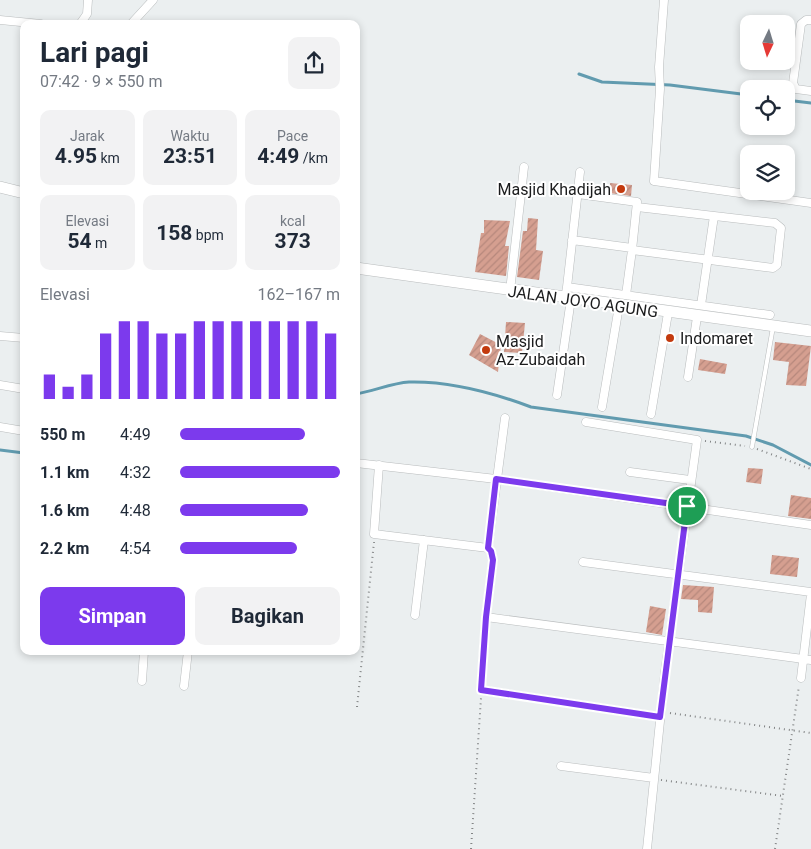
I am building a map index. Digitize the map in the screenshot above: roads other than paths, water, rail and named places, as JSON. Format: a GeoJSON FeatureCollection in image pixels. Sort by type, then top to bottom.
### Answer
{"type":"FeatureCollection","features":[{"type":"Feature","properties":{"kind":"main road"},"geometry":{"type":"LineString","coordinates":[[0,187],[20,192]]}},
{"type":"Feature","properties":{"kind":"main road","name":"JALAN JOYO AGUNG"},"geometry":{"type":"LineString","coordinates":[[360,269],[510,291],[568,295],[620,306],[811,332]]}},
{"type":"Feature","properties":{"kind":"street"},"geometry":{"type":"LineString","coordinates":[[83,20],[87,14],[88,0]]}},
{"type":"Feature","properties":{"kind":"street"},"geometry":{"type":"LineString","coordinates":[[135,20],[153,0]]}},
{"type":"Feature","properties":{"kind":"street"},"geometry":{"type":"LineString","coordinates":[[664,0],[654,180],[811,203]]}},
{"type":"Feature","properties":{"kind":"street"},"geometry":{"type":"LineString","coordinates":[[0,20],[20,22]]}},
{"type":"Feature","properties":{"kind":"street"},"geometry":{"type":"LineString","coordinates":[[811,20],[806,20],[801,24],[793,83],[796,89],[811,91]]}},
{"type":"Feature","properties":{"kind":"street"},"geometry":{"type":"LineString","coordinates":[[510,291],[524,168]]}},
{"type":"Feature","properties":{"kind":"street"},"geometry":{"type":"LineString","coordinates":[[557,395],[580,172]]}},
{"type":"Feature","properties":{"kind":"street"},"geometry":{"type":"LineString","coordinates":[[578,194],[635,201],[637,207],[626,295]]}},
{"type":"Feature","properties":{"kind":"street"},"geometry":{"type":"LineString","coordinates":[[572,240],[774,268],[777,265],[779,225],[637,207]]}},
{"type":"Feature","properties":{"kind":"street"},"geometry":{"type":"LineString","coordinates":[[701,305],[714,216]]}},
{"type":"Feature","properties":{"kind":"street"},"geometry":{"type":"LineString","coordinates":[[568,295],[626,295],[770,315]]}},
{"type":"Feature","properties":{"kind":"street"},"geometry":{"type":"LineString","coordinates":[[602,408],[620,306]]}},
{"type":"Feature","properties":{"kind":"street"},"geometry":{"type":"LineString","coordinates":[[651,414],[668,313]]}},
{"type":"Feature","properties":{"kind":"street"},"geometry":{"type":"LineString","coordinates":[[688,377],[697,317]]}},
{"type":"Feature","properties":{"kind":"street"},"geometry":{"type":"LineString","coordinates":[[0,336],[20,338]]}},
{"type":"Feature","properties":{"kind":"street"},"geometry":{"type":"LineString","coordinates":[[0,385],[20,388]]}},
{"type":"Feature","properties":{"kind":"street"},"geometry":{"type":"LineString","coordinates":[[505,418],[488,548],[491,551],[493,560],[486,617],[481,690],[660,714]]}},
{"type":"Feature","properties":{"kind":"street"},"geometry":{"type":"LineString","coordinates":[[586,422],[697,440],[690,480],[660,714],[647,849]]}},
{"type":"Feature","properties":{"kind":"street"},"geometry":{"type":"LineString","coordinates":[[0,427],[20,430]]}},
{"type":"Feature","properties":{"kind":"street"},"geometry":{"type":"LineString","coordinates":[[360,463],[496,479],[811,525]]}},
{"type":"Feature","properties":{"kind":"street"},"geometry":{"type":"LineString","coordinates":[[379,465],[374,534],[488,548]]}},
{"type":"Feature","properties":{"kind":"street"},"geometry":{"type":"LineString","coordinates":[[630,472],[690,480]]}},
{"type":"Feature","properties":{"kind":"street"},"geometry":{"type":"LineString","coordinates":[[415,616],[424,540]]}},
{"type":"Feature","properties":{"kind":"street"},"geometry":{"type":"LineString","coordinates":[[583,562],[811,593],[807,660],[801,678]]}},
{"type":"Feature","properties":{"kind":"street"},"geometry":{"type":"LineString","coordinates":[[486,617],[807,660]]}},
{"type":"Feature","properties":{"kind":"street"},"geometry":{"type":"LineString","coordinates":[[142,681],[144,655]]}},
{"type":"Feature","properties":{"kind":"street"},"geometry":{"type":"LineString","coordinates":[[184,686],[188,655]]}},
{"type":"Feature","properties":{"kind":"street"},"geometry":{"type":"LineString","coordinates":[[561,766],[654,778]]}},
{"type":"Feature","properties":{"kind":"lane"},"geometry":{"type":"LineString","coordinates":[[753,445],[774,327]]}},
{"type":"Feature","properties":{"kind":"waterway"},"geometry":{"type":"LineString","coordinates":[[579,74],[602,82],[670,85],[740,94]]}},
{"type":"Feature","properties":{"kind":"waterway"},"geometry":{"type":"LineString","coordinates":[[795,101],[811,103]]}},
{"type":"Feature","properties":{"kind":"waterway"},"geometry":{"type":"LineString","coordinates":[[360,393],[409,382],[455,386],[502,397],[531,407],[746,436],[773,445],[811,465]]}},
{"type":"Feature","properties":{"kind":"waterway"},"geometry":{"type":"LineString","coordinates":[[0,450],[20,452]]}},
{"type":"Feature","properties":{"kind":"place","name":"Masjid Khadijah"},"geometry":{"type":"Point","coordinates":[621,189]}},
{"type":"Feature","properties":{"kind":"place","name":"Indomaret"},"geometry":{"type":"Point","coordinates":[670,338]}},
{"type":"Feature","properties":{"kind":"place","name":"Masjid Az-Zubaidah"},"geometry":{"type":"Point","coordinates":[486,350]}}]}
